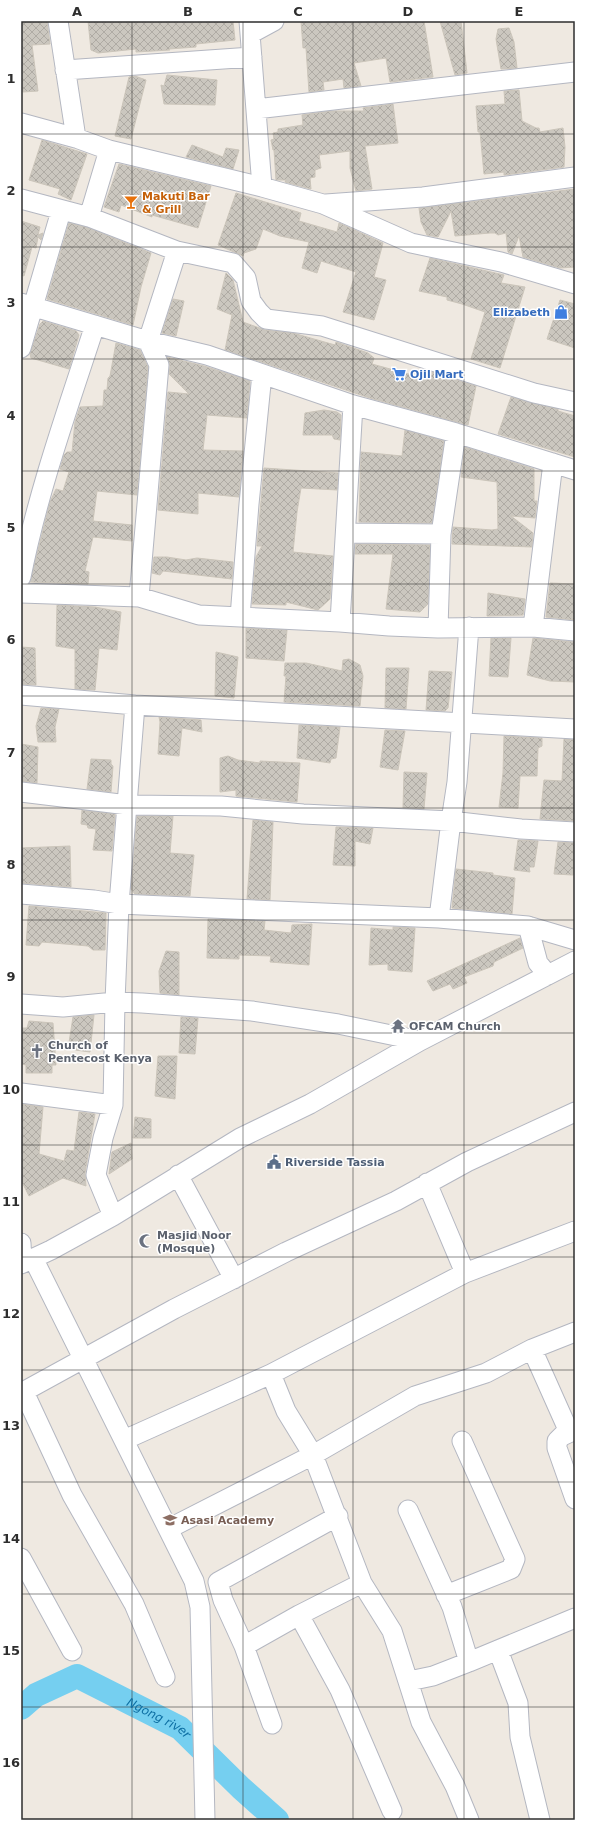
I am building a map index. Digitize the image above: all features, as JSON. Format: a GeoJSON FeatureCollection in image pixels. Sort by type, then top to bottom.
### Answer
{"type":"FeatureCollection","features":[{"type":"Feature","properties":{"kind":"street"},"geometry":{"type":"LineString","coordinates":[[58,21],[76,138]]}},
{"type":"Feature","properties":{"kind":"street"},"geometry":{"type":"LineString","coordinates":[[262,187],[250,27],[274,21]]}},
{"type":"Feature","properties":{"kind":"street"},"geometry":{"type":"LineString","coordinates":[[65,70],[252,57]]}},
{"type":"Feature","properties":{"kind":"street"},"geometry":{"type":"LineString","coordinates":[[256,109],[575,72]]}},
{"type":"Feature","properties":{"kind":"street"},"geometry":{"type":"LineString","coordinates":[[21,123],[76,138],[108,150],[262,187],[323,204],[411,243],[501,262],[570,281]]}},
{"type":"Feature","properties":{"kind":"street"},"geometry":{"type":"LineString","coordinates":[[89,217],[108,150]]}},
{"type":"Feature","properties":{"kind":"street"},"geometry":{"type":"LineString","coordinates":[[323,204],[423,197],[575,177]]}},
{"type":"Feature","properties":{"kind":"street"},"geometry":{"type":"LineString","coordinates":[[21,199],[61,211],[89,217],[177,251],[233,263],[246,278],[251,301],[258,312],[266,319],[322,326],[534,393],[575,402]]}},
{"type":"Feature","properties":{"kind":"street"},"geometry":{"type":"LineString","coordinates":[[21,348],[27,304],[61,211]]}},
{"type":"Feature","properties":{"kind":"street"},"geometry":{"type":"LineString","coordinates":[[139,597],[159,365],[148,341],[177,251]]}},
{"type":"Feature","properties":{"kind":"street"},"geometry":{"type":"LineString","coordinates":[[27,304],[148,341],[207,355],[353,405],[456,433],[575,470]]}},
{"type":"Feature","properties":{"kind":"street"},"geometry":{"type":"LineString","coordinates":[[21,577],[27,546],[54,454],[95,325]]}},
{"type":"Feature","properties":{"kind":"street"},"geometry":{"type":"LineString","coordinates":[[240,617],[249,504],[262,374]]}},
{"type":"Feature","properties":{"kind":"street"},"geometry":{"type":"LineString","coordinates":[[340,622],[353,405]]}},
{"type":"Feature","properties":{"kind":"street"},"geometry":{"type":"LineString","coordinates":[[438,628],[441,534],[456,433]]}},
{"type":"Feature","properties":{"kind":"street"},"geometry":{"type":"LineString","coordinates":[[533,627],[553,464]]}},
{"type":"Feature","properties":{"kind":"street"},"geometry":{"type":"LineString","coordinates":[[346,533],[441,534]]}},
{"type":"Feature","properties":{"kind":"street"},"geometry":{"type":"LineString","coordinates":[[21,593],[139,597],[199,616],[438,628],[533,627],[575,631]]}},
{"type":"Feature","properties":{"kind":"street"},"geometry":{"type":"LineString","coordinates":[[439,918],[451,821],[458,782],[470,627]]}},
{"type":"Feature","properties":{"kind":"street"},"geometry":{"type":"LineString","coordinates":[[21,695],[135,705],[575,729]]}},
{"type":"Feature","properties":{"kind":"street"},"geometry":{"type":"LineString","coordinates":[[113,1216],[96,1175],[103,1138],[113,1105],[115,1002],[120,904],[135,705]]}},
{"type":"Feature","properties":{"kind":"street"},"geometry":{"type":"LineString","coordinates":[[21,792],[128,804],[221,806],[303,814],[451,821],[521,829],[575,832]]}},
{"type":"Feature","properties":{"kind":"street"},"geometry":{"type":"LineString","coordinates":[[21,894],[94,900],[120,904],[439,918],[528,926],[575,940]]}},
{"type":"Feature","properties":{"kind":"street"},"geometry":{"type":"LineString","coordinates":[[528,926],[538,963],[548,975]]}},
{"type":"Feature","properties":{"kind":"street"},"geometry":{"type":"LineString","coordinates":[[25,1262],[113,1216],[240,1138],[310,1104],[420,1041],[575,960]]}},
{"type":"Feature","properties":{"kind":"street"},"geometry":{"type":"LineString","coordinates":[[21,1004],[63,1007],[115,1002],[252,1012],[338,1024],[420,1041]]}},
{"type":"Feature","properties":{"kind":"street"},"geometry":{"type":"LineString","coordinates":[[21,1092],[113,1105]]}},
{"type":"Feature","properties":{"kind":"street"},"geometry":{"type":"LineString","coordinates":[[165,1677],[134,1604],[72,1495],[23,1392],[83,1358],[286,1252],[396,1201],[468,1162],[575,1112]]}},
{"type":"Feature","properties":{"kind":"street"},"geometry":{"type":"LineString","coordinates":[[178,1175],[234,1279]]}},
{"type":"Feature","properties":{"kind":"street"},"geometry":{"type":"LineString","coordinates":[[427,1183],[465,1273]]}},
{"type":"Feature","properties":{"kind":"street"},"geometry":{"type":"LineString","coordinates":[[124,1440],[271,1374],[465,1273],[575,1231]]}},
{"type":"Feature","properties":{"kind":"street"},"geometry":{"type":"LineString","coordinates":[[21,1243],[25,1262],[83,1358],[194,1581],[200,1607],[204,1812]]}},
{"type":"Feature","properties":{"kind":"street"},"geometry":{"type":"LineString","coordinates":[[168,1529],[312,1455],[415,1396],[486,1373],[532,1349],[575,1332]]}},
{"type":"Feature","properties":{"kind":"street"},"geometry":{"type":"LineString","coordinates":[[532,1349],[572,1431],[557,1441],[557,1448],[575,1499]]}},
{"type":"Feature","properties":{"kind":"street"},"geometry":{"type":"LineString","coordinates":[[271,1374],[286,1411],[312,1455],[338,1516],[362,1583],[392,1631],[421,1722],[455,1786],[469,1820]]}},
{"type":"Feature","properties":{"kind":"street"},"geometry":{"type":"LineString","coordinates":[[446,1595],[511,1569],[515,1559],[462,1441]]}},
{"type":"Feature","properties":{"kind":"street"},"geometry":{"type":"LineString","coordinates":[[408,1510],[452,1607],[469,1662]]}},
{"type":"Feature","properties":{"kind":"street"},"geometry":{"type":"LineString","coordinates":[[272,1724],[244,1646],[223,1600],[218,1582],[338,1516]]}},
{"type":"Feature","properties":{"kind":"street"},"geometry":{"type":"LineString","coordinates":[[21,1558],[72,1651]]}},
{"type":"Feature","properties":{"kind":"street"},"geometry":{"type":"LineString","coordinates":[[244,1646],[299,1615],[362,1583]]}},
{"type":"Feature","properties":{"kind":"street"},"geometry":{"type":"LineString","coordinates":[[299,1615],[340,1690],[392,1811]]}},
{"type":"Feature","properties":{"kind":"street"},"geometry":{"type":"LineString","coordinates":[[409,1681],[433,1676],[575,1618]]}},
{"type":"Feature","properties":{"kind":"street"},"geometry":{"type":"LineString","coordinates":[[498,1650],[518,1703],[520,1737],[540,1820]]}},
{"type":"Feature","properties":{"kind":"building"},"geometry":{"type":"Polygon","coordinates":[[[21,21],[47,21],[50,44],[32,45],[38,91],[23,92],[21,75],[21,21]]]}},
{"type":"Feature","properties":{"kind":"building"},"geometry":{"type":"Polygon","coordinates":[[[88,21],[233,21],[235,40],[196,44],[196,47],[169,49],[170,50],[136,52],[136,49],[98,53],[91,50],[88,21]]]}},
{"type":"Feature","properties":{"kind":"building"},"geometry":{"type":"Polygon","coordinates":[[[301,21],[424,21],[433,77],[390,82],[386,58],[354,63],[361,86],[344,88],[343,79],[323,82],[324,90],[309,92],[306,48],[303,48],[301,21]]]}},
{"type":"Feature","properties":{"kind":"building"},"geometry":{"type":"Polygon","coordinates":[[[440,21],[461,21],[467,73],[455,75],[440,21]]]}},
{"type":"Feature","properties":{"kind":"building"},"geometry":{"type":"Polygon","coordinates":[[[509,28],[514,42],[517,68],[501,69],[496,39],[498,29],[509,28]]]}},
{"type":"Feature","properties":{"kind":"building"},"geometry":{"type":"Polygon","coordinates":[[[167,75],[217,80],[215,105],[164,104],[161,85],[164,86],[167,75]]]}},
{"type":"Feature","properties":{"kind":"building"},"geometry":{"type":"Polygon","coordinates":[[[135,76],[146,80],[131,139],[115,136],[129,77],[135,76]]]}},
{"type":"Feature","properties":{"kind":"building"},"geometry":{"type":"Polygon","coordinates":[[[519,90],[522,121],[539,128],[540,132],[563,128],[565,147],[564,167],[504,175],[504,172],[484,174],[476,106],[505,104],[504,91],[519,90]]]}},
{"type":"Feature","properties":{"kind":"building"},"geometry":{"type":"Polygon","coordinates":[[[393,104],[398,143],[365,146],[372,189],[356,191],[350,168],[350,151],[319,155],[321,168],[315,170],[315,177],[310,178],[311,189],[285,182],[286,180],[276,180],[274,150],[271,140],[274,139],[273,133],[278,132],[278,129],[303,125],[302,115],[330,111],[364,111],[363,108],[393,104]]]}},
{"type":"Feature","properties":{"kind":"building"},"geometry":{"type":"Polygon","coordinates":[[[42,140],[87,154],[71,200],[58,194],[60,189],[29,180],[42,140]]]}},
{"type":"Feature","properties":{"kind":"building"},"geometry":{"type":"Polygon","coordinates":[[[192,145],[223,157],[226,148],[239,150],[233,169],[186,157],[192,145]]]}},
{"type":"Feature","properties":{"kind":"building"},"geometry":{"type":"Polygon","coordinates":[[[119,164],[211,186],[198,228],[152,215],[152,217],[121,205],[119,212],[104,207],[119,164]]]}},
{"type":"Feature","properties":{"kind":"building"},"geometry":{"type":"Polygon","coordinates":[[[575,189],[575,267],[560,268],[523,257],[519,236],[512,254],[508,252],[506,233],[498,235],[495,233],[490,233],[455,236],[451,211],[438,237],[427,235],[421,222],[419,208],[575,189]]]}},
{"type":"Feature","properties":{"kind":"building"},"geometry":{"type":"Polygon","coordinates":[[[236,193],[301,213],[299,221],[337,232],[339,223],[383,243],[374,277],[386,280],[374,320],[343,312],[356,272],[321,261],[317,273],[302,268],[309,242],[280,236],[263,229],[256,249],[244,253],[243,256],[218,245],[236,193]]]}},
{"type":"Feature","properties":{"kind":"building"},"geometry":{"type":"Polygon","coordinates":[[[21,221],[40,227],[38,235],[43,233],[41,240],[38,237],[36,248],[32,247],[24,276],[21,275],[21,221]]]}},
{"type":"Feature","properties":{"kind":"building"},"geometry":{"type":"Polygon","coordinates":[[[69,223],[86,227],[151,253],[141,287],[133,325],[47,299],[69,223]]]}},
{"type":"Feature","properties":{"kind":"building"},"geometry":{"type":"Polygon","coordinates":[[[430,258],[504,275],[501,283],[525,287],[500,368],[471,359],[485,312],[447,300],[447,297],[419,291],[430,258]]]}},
{"type":"Feature","properties":{"kind":"building"},"geometry":{"type":"Polygon","coordinates":[[[226,273],[233,280],[243,322],[265,330],[293,333],[335,345],[336,342],[368,353],[374,358],[372,364],[423,378],[429,371],[476,386],[468,425],[370,398],[225,350],[232,315],[217,309],[226,273]]]}},
{"type":"Feature","properties":{"kind":"building"},"geometry":{"type":"Polygon","coordinates":[[[173,299],[184,301],[176,336],[162,333],[173,299]]]}},
{"type":"Feature","properties":{"kind":"building"},"geometry":{"type":"Polygon","coordinates":[[[560,300],[575,304],[575,348],[547,339],[560,300]]]}},
{"type":"Feature","properties":{"kind":"building"},"geometry":{"type":"Polygon","coordinates":[[[43,321],[76,331],[79,335],[69,369],[31,358],[30,354],[40,324],[43,321]]]}},
{"type":"Feature","properties":{"kind":"building"},"geometry":{"type":"Polygon","coordinates":[[[116,343],[140,350],[148,367],[137,495],[97,491],[93,521],[132,525],[132,541],[93,537],[85,571],[89,572],[88,584],[30,582],[50,502],[56,489],[63,491],[69,472],[60,469],[64,455],[67,452],[72,452],[75,422],[80,407],[103,406],[104,390],[107,390],[108,378],[110,376],[116,343]]]}},
{"type":"Feature","properties":{"kind":"building"},"geometry":{"type":"Polygon","coordinates":[[[167,357],[204,366],[250,381],[247,418],[207,415],[203,450],[243,451],[239,497],[198,493],[198,514],[158,510],[168,392],[189,394],[169,374],[170,366],[167,357]]]}},
{"type":"Feature","properties":{"kind":"building"},"geometry":{"type":"Polygon","coordinates":[[[511,397],[558,409],[558,411],[575,416],[575,457],[498,434],[511,397]]]}},
{"type":"Feature","properties":{"kind":"building"},"geometry":{"type":"Polygon","coordinates":[[[324,410],[337,412],[341,415],[340,440],[334,439],[332,435],[303,435],[305,413],[324,410]]]}},
{"type":"Feature","properties":{"kind":"building"},"geometry":{"type":"Polygon","coordinates":[[[405,430],[444,441],[432,523],[359,522],[361,452],[402,456],[405,430]]]}},
{"type":"Feature","properties":{"kind":"building"},"geometry":{"type":"Polygon","coordinates":[[[465,447],[534,469],[534,501],[537,501],[535,518],[511,516],[533,533],[532,547],[452,544],[453,527],[492,530],[498,529],[497,482],[461,477],[465,447]]]}},
{"type":"Feature","properties":{"kind":"building"},"geometry":{"type":"Polygon","coordinates":[[[264,468],[338,473],[337,490],[301,488],[297,512],[293,552],[333,556],[330,599],[318,610],[286,602],[286,605],[252,604],[256,557],[262,546],[257,546],[264,468]]]}},
{"type":"Feature","properties":{"kind":"building"},"geometry":{"type":"Polygon","coordinates":[[[356,544],[430,545],[428,604],[420,612],[386,609],[393,554],[355,554],[356,544]]]}},
{"type":"Feature","properties":{"kind":"building"},"geometry":{"type":"Polygon","coordinates":[[[154,557],[167,557],[186,560],[197,558],[233,562],[232,579],[163,571],[160,575],[152,573],[154,557]]]}},
{"type":"Feature","properties":{"kind":"building"},"geometry":{"type":"Polygon","coordinates":[[[550,583],[575,584],[575,620],[546,617],[550,583]]]}},
{"type":"Feature","properties":{"kind":"building"},"geometry":{"type":"Polygon","coordinates":[[[488,593],[525,599],[523,615],[487,616],[488,593]]]}},
{"type":"Feature","properties":{"kind":"building"},"geometry":{"type":"Polygon","coordinates":[[[57,605],[95,607],[121,612],[117,650],[99,648],[95,690],[75,689],[75,649],[56,646],[57,605]]]}},
{"type":"Feature","properties":{"kind":"building"},"geometry":{"type":"Polygon","coordinates":[[[246,628],[287,630],[284,661],[246,658],[246,628]]]}},
{"type":"Feature","properties":{"kind":"building"},"geometry":{"type":"Polygon","coordinates":[[[491,638],[511,638],[508,677],[489,676],[491,638]]]}},
{"type":"Feature","properties":{"kind":"building"},"geometry":{"type":"Polygon","coordinates":[[[533,638],[575,642],[575,682],[550,681],[527,675],[533,638]]]}},
{"type":"Feature","properties":{"kind":"building"},"geometry":{"type":"Polygon","coordinates":[[[21,647],[35,648],[36,685],[21,684],[21,647]]]}},
{"type":"Feature","properties":{"kind":"building"},"geometry":{"type":"Polygon","coordinates":[[[216,652],[238,657],[234,698],[215,696],[216,652]]]}},
{"type":"Feature","properties":{"kind":"building"},"geometry":{"type":"Polygon","coordinates":[[[349,659],[360,665],[363,676],[360,706],[284,702],[286,676],[284,676],[285,663],[306,663],[342,671],[343,660],[349,659]]]}},
{"type":"Feature","properties":{"kind":"building"},"geometry":{"type":"Polygon","coordinates":[[[386,668],[409,668],[406,709],[385,708],[386,668]]]}},
{"type":"Feature","properties":{"kind":"building"},"geometry":{"type":"Polygon","coordinates":[[[429,671],[452,672],[448,708],[445,711],[426,710],[429,671]]]}},
{"type":"Feature","properties":{"kind":"building"},"geometry":{"type":"Polygon","coordinates":[[[41,708],[59,709],[55,727],[56,742],[38,742],[36,726],[41,708]]]}},
{"type":"Feature","properties":{"kind":"building"},"geometry":{"type":"Polygon","coordinates":[[[159,717],[201,720],[202,732],[182,728],[179,756],[158,754],[159,717]]]}},
{"type":"Feature","properties":{"kind":"building"},"geometry":{"type":"Polygon","coordinates":[[[299,725],[340,727],[336,758],[331,759],[330,763],[297,758],[299,725]]]}},
{"type":"Feature","properties":{"kind":"building"},"geometry":{"type":"Polygon","coordinates":[[[385,730],[405,731],[398,770],[380,767],[385,730]]]}},
{"type":"Feature","properties":{"kind":"building"},"geometry":{"type":"Polygon","coordinates":[[[504,736],[542,738],[542,746],[538,748],[537,776],[520,776],[518,808],[499,807],[503,773],[504,736]]]}},
{"type":"Feature","properties":{"kind":"building"},"geometry":{"type":"Polygon","coordinates":[[[564,739],[575,740],[575,821],[540,819],[544,780],[562,781],[564,739]]]}},
{"type":"Feature","properties":{"kind":"building"},"geometry":{"type":"Polygon","coordinates":[[[21,744],[38,747],[37,783],[21,781],[21,744]]]}},
{"type":"Feature","properties":{"kind":"building"},"geometry":{"type":"Polygon","coordinates":[[[228,756],[238,760],[260,763],[260,761],[300,763],[297,802],[236,796],[236,790],[220,792],[220,758],[228,756]]]}},
{"type":"Feature","properties":{"kind":"building"},"geometry":{"type":"Polygon","coordinates":[[[91,759],[111,760],[111,764],[113,766],[111,792],[87,789],[91,759]]]}},
{"type":"Feature","properties":{"kind":"building"},"geometry":{"type":"Polygon","coordinates":[[[404,772],[427,773],[424,809],[403,808],[404,772]]]}},
{"type":"Feature","properties":{"kind":"building"},"geometry":{"type":"Polygon","coordinates":[[[82,810],[115,814],[112,851],[93,850],[96,829],[88,828],[87,825],[81,824],[82,810]]]}},
{"type":"Feature","properties":{"kind":"building"},"geometry":{"type":"Polygon","coordinates":[[[137,816],[173,816],[170,853],[194,855],[190,896],[135,894],[131,889],[137,816]]]}},
{"type":"Feature","properties":{"kind":"building"},"geometry":{"type":"Polygon","coordinates":[[[253,820],[273,822],[270,900],[247,899],[253,820]]]}},
{"type":"Feature","properties":{"kind":"building"},"geometry":{"type":"Polygon","coordinates":[[[336,827],[373,828],[370,844],[355,841],[355,866],[333,865],[336,827]]]}},
{"type":"Feature","properties":{"kind":"building"},"geometry":{"type":"Polygon","coordinates":[[[518,840],[538,841],[534,867],[529,867],[530,872],[514,870],[518,840]]]}},
{"type":"Feature","properties":{"kind":"building"},"geometry":{"type":"Polygon","coordinates":[[[558,842],[575,843],[573,875],[554,874],[558,842]]]}},
{"type":"Feature","properties":{"kind":"building"},"geometry":{"type":"Polygon","coordinates":[[[70,846],[71,887],[21,883],[21,848],[70,846]]]}},
{"type":"Feature","properties":{"kind":"building"},"geometry":{"type":"Polygon","coordinates":[[[456,869],[493,873],[493,875],[515,878],[512,914],[452,908],[456,869]]]}},
{"type":"Feature","properties":{"kind":"building"},"geometry":{"type":"Polygon","coordinates":[[[29,906],[106,913],[105,950],[93,950],[88,946],[42,942],[39,946],[26,945],[29,906]]]}},
{"type":"Feature","properties":{"kind":"building"},"geometry":{"type":"Polygon","coordinates":[[[208,919],[265,921],[264,930],[291,933],[292,925],[312,924],[309,965],[270,962],[271,956],[239,955],[239,959],[207,958],[208,919]]]}},
{"type":"Feature","properties":{"kind":"building"},"geometry":{"type":"Polygon","coordinates":[[[393,927],[415,928],[412,972],[388,970],[388,964],[369,965],[371,928],[393,930],[393,927]]]}},
{"type":"Feature","properties":{"kind":"building"},"geometry":{"type":"Polygon","coordinates":[[[520,938],[523,948],[494,962],[493,966],[464,977],[467,983],[453,989],[450,984],[433,991],[427,981],[520,938]]]}},
{"type":"Feature","properties":{"kind":"building"},"geometry":{"type":"Polygon","coordinates":[[[166,951],[179,952],[179,995],[160,993],[159,971],[166,951]]]}},
{"type":"Feature","properties":{"kind":"building"},"geometry":{"type":"Polygon","coordinates":[[[94,1015],[90,1052],[68,1049],[73,1017],[94,1015]]]}},
{"type":"Feature","properties":{"kind":"building"},"geometry":{"type":"Polygon","coordinates":[[[181,1017],[198,1018],[195,1054],[179,1053],[181,1017]]]}},
{"type":"Feature","properties":{"kind":"building"},"geometry":{"type":"Polygon","coordinates":[[[29,1021],[53,1023],[56,1065],[52,1065],[52,1073],[26,1073],[26,1065],[21,1064],[21,1028],[27,1028],[29,1021]]]}},
{"type":"Feature","properties":{"kind":"building"},"geometry":{"type":"Polygon","coordinates":[[[158,1056],[177,1056],[175,1099],[155,1096],[158,1056]]]}},
{"type":"Feature","properties":{"kind":"building"},"geometry":{"type":"Polygon","coordinates":[[[21,1104],[43,1107],[39,1154],[64,1161],[67,1150],[74,1151],[79,1112],[95,1114],[85,1173],[86,1186],[63,1178],[29,1196],[21,1180],[21,1104]]]}},
{"type":"Feature","properties":{"kind":"building"},"geometry":{"type":"Polygon","coordinates":[[[135,1117],[151,1119],[151,1138],[133,1138],[135,1117]]]}},
{"type":"Feature","properties":{"kind":"building"},"geometry":{"type":"Polygon","coordinates":[[[131,1143],[132,1159],[109,1174],[112,1152],[131,1143]]]}},
{"type":"Feature","properties":{"kind":"waterway","name":"Ngong river"},"geometry":{"type":"LineString","coordinates":[[21,1708],[36,1695],[77,1676],[180,1728],[241,1788],[277,1820]]}},
{"type":"Feature","properties":{"kind":"place","name":"Makuti Bar & Grill"},"geometry":{"type":"Point","coordinates":[131,202]}},
{"type":"Feature","properties":{"kind":"place","name":"Elizabeth"},"geometry":{"type":"Point","coordinates":[561,312]}},
{"type":"Feature","properties":{"kind":"place","name":"Ojil Mart"},"geometry":{"type":"Point","coordinates":[399,374]}},
{"type":"Feature","properties":{"kind":"place","name":"OFCAM Church"},"geometry":{"type":"Point","coordinates":[398,1026]}},
{"type":"Feature","properties":{"kind":"place","name":"Church of Pentecost Kenya"},"geometry":{"type":"Point","coordinates":[37,1051]}},
{"type":"Feature","properties":{"kind":"place","name":"Riverside Tassia"},"geometry":{"type":"Point","coordinates":[274,1162]}},
{"type":"Feature","properties":{"kind":"place","name":"Masjid Noor (Mosque)"},"geometry":{"type":"Point","coordinates":[146,1241]}},
{"type":"Feature","properties":{"kind":"place","name":"Asasi Academy"},"geometry":{"type":"Point","coordinates":[170,1520]}}]}
